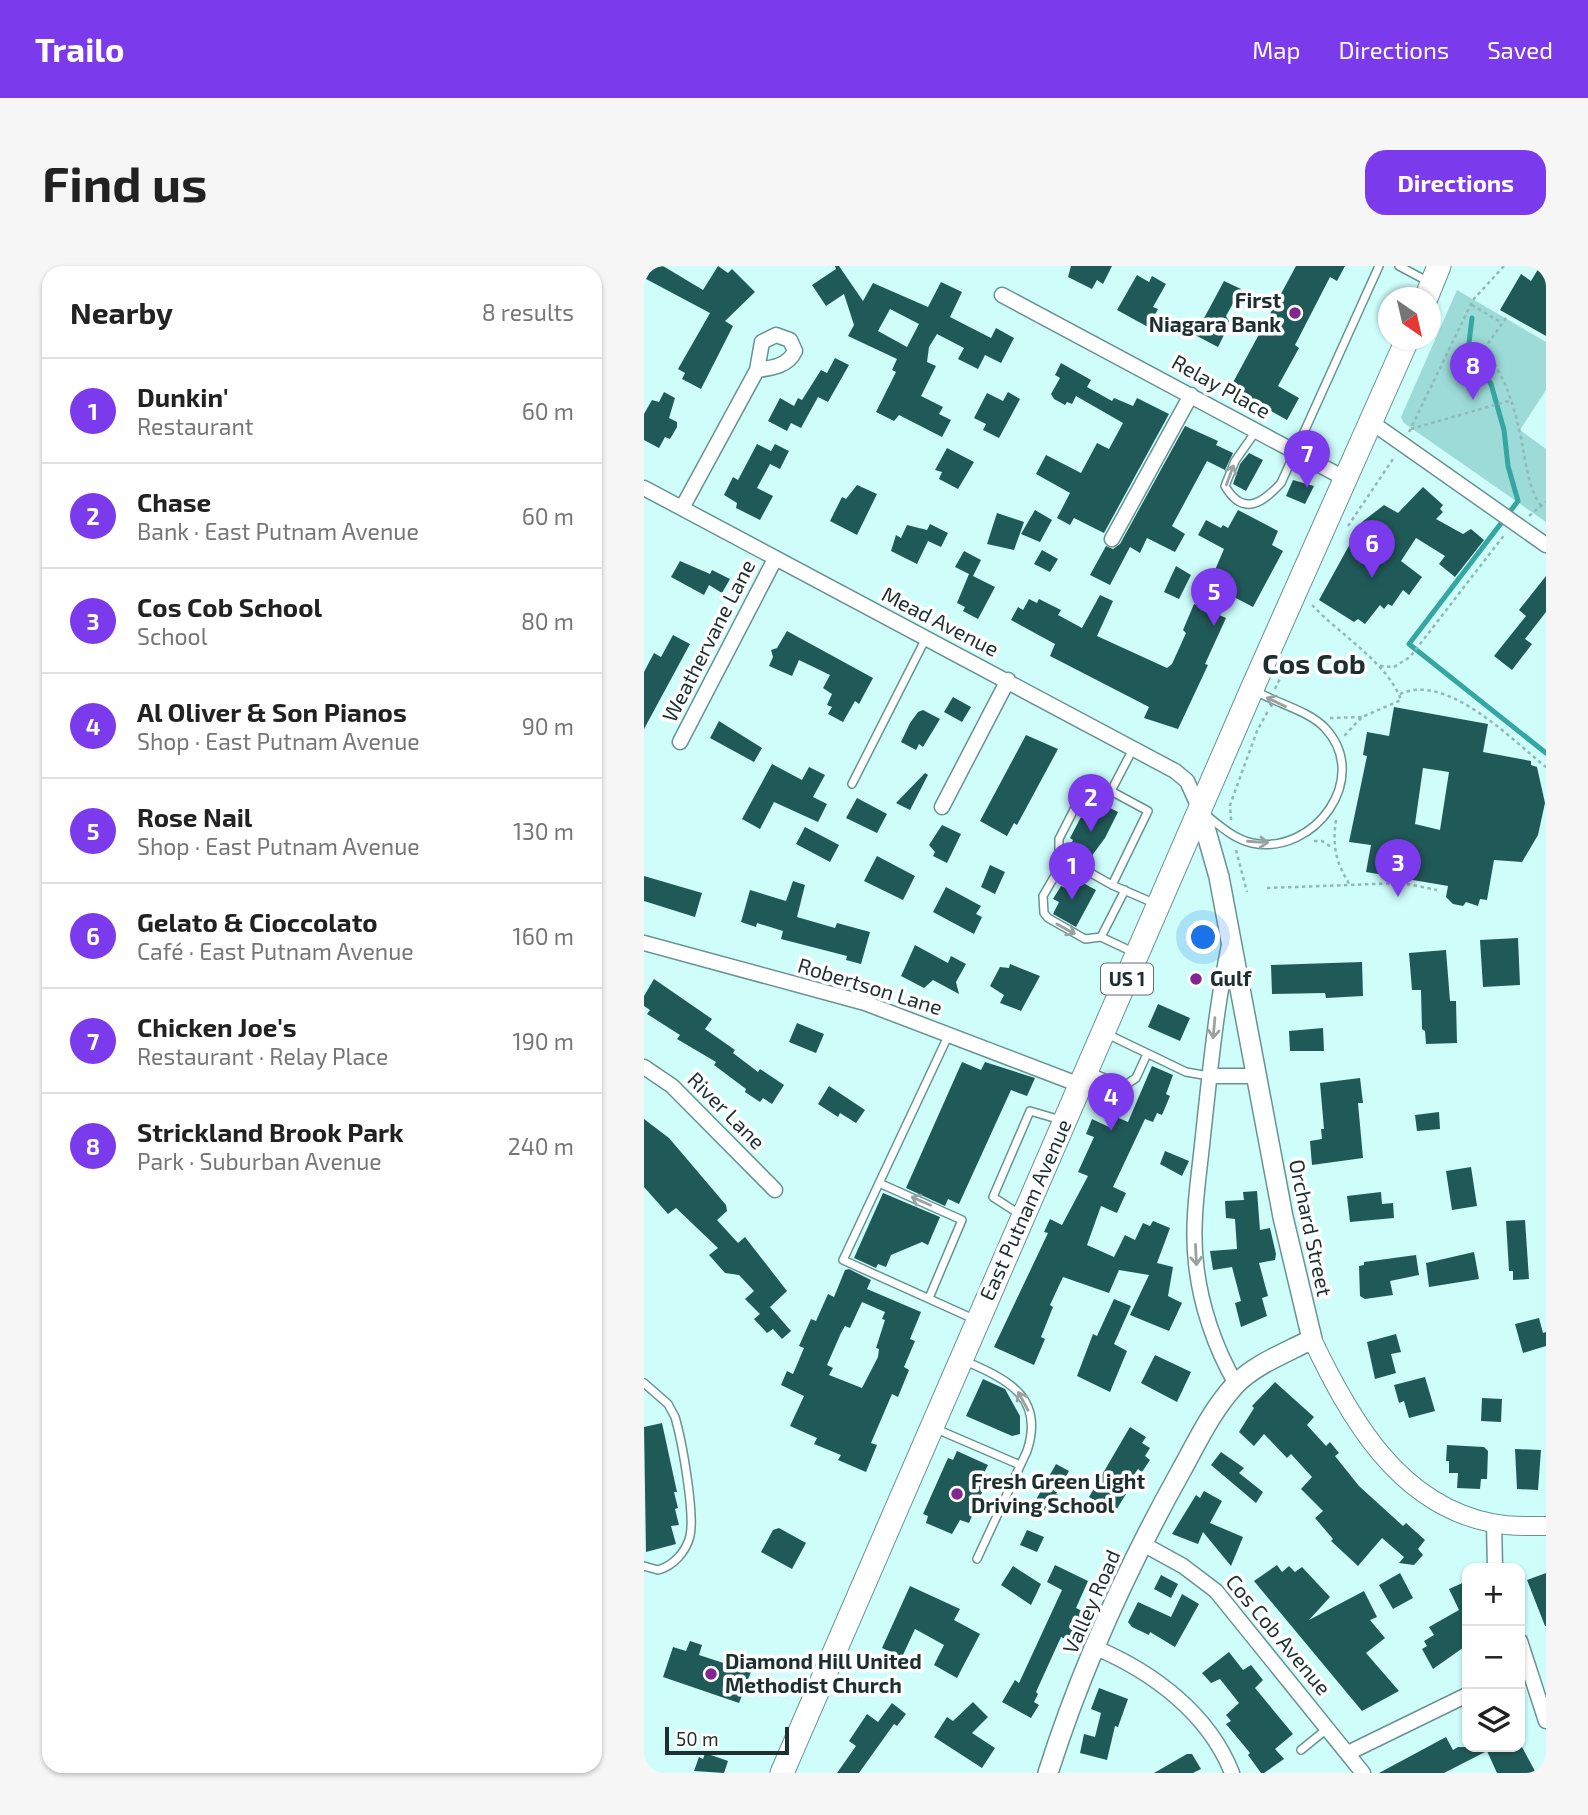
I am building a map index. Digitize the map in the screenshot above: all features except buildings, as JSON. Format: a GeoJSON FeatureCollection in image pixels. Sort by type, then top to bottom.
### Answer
{"type":"FeatureCollection","features":[{"type":"Feature","properties":{"kind":"main road","name":"East Putnam Avenue"},"geometry":{"type":"LineString","coordinates":[[782,1773],[1200,810],[1262,695],[1344,478],[1403,350]]}},
{"type":"Feature","properties":{"kind":"main road","name":"Orchard Street"},"geometry":{"type":"LineString","coordinates":[[1200,810],[1219,877],[1283,1217],[1312,1339]]}},
{"type":"Feature","properties":{"kind":"main road","name":"Valley Road"},"geometry":{"type":"LineString","coordinates":[[1048,1773],[1096,1648],[1143,1544],[1210,1420],[1236,1384],[1259,1367],[1312,1339]]}},
{"type":"Feature","properties":{"kind":"street","name":"Relay Place"},"geometry":{"type":"LineString","coordinates":[[1002,295],[1344,478]]}},
{"type":"Feature","properties":{"kind":"street"},"geometry":{"type":"LineString","coordinates":[[682,508],[757,370]]}},
{"type":"Feature","properties":{"kind":"street"},"geometry":{"type":"LineString","coordinates":[[1112,539],[1191,395]]}},
{"type":"Feature","properties":{"kind":"street"},"geometry":{"type":"LineString","coordinates":[[1371,422],[1407,436],[1546,545]]}},
{"type":"Feature","properties":{"kind":"street","name":"Mead Avenue"},"geometry":{"type":"LineString","coordinates":[[644,488],[1175,771],[1186,781],[1200,810]]}},
{"type":"Feature","properties":{"kind":"street","name":"Weathervane Lane"},"geometry":{"type":"LineString","coordinates":[[680,742],[775,559]]}},
{"type":"Feature","properties":{"kind":"street"},"geometry":{"type":"LineString","coordinates":[[942,807],[1008,680]]}},
{"type":"Feature","properties":{"kind":"street"},"geometry":{"type":"LineString","coordinates":[[1231,937],[1216,1004],[1198,1186],[1195,1261],[1208,1316],[1222,1358],[1236,1384]]}},
{"type":"Feature","properties":{"kind":"street","name":"Robertson Lane"},"geometry":{"type":"LineString","coordinates":[[644,943],[865,1003],[1083,1078]]}},
{"type":"Feature","properties":{"kind":"street","name":"River Lane"},"geometry":{"type":"LineString","coordinates":[[644,1067],[672,1086],[775,1190]]}},
{"type":"Feature","properties":{"kind":"street"},"geometry":{"type":"LineString","coordinates":[[1210,1076],[1256,1076]]}},
{"type":"Feature","properties":{"kind":"street","name":"Orchard Street"},"geometry":{"type":"LineString","coordinates":[[1312,1339],[1350,1410],[1397,1473],[1426,1497],[1448,1509],[1494,1523],[1546,1526]]}},
{"type":"Feature","properties":{"kind":"street"},"geometry":{"type":"LineString","coordinates":[[1494,1523],[1495,1563]]}},
{"type":"Feature","properties":{"kind":"street","name":"Cos Cob Avenue"},"geometry":{"type":"LineString","coordinates":[[1143,1544],[1183,1566],[1216,1591],[1363,1773]]}},
{"type":"Feature","properties":{"kind":"street"},"geometry":{"type":"LineString","coordinates":[[1096,1648],[1144,1672],[1180,1700],[1218,1745],[1232,1773]]}},
{"type":"Feature","properties":{"kind":"street"},"geometry":{"type":"LineString","coordinates":[[1525,1669],[1546,1721]]}},
{"type":"Feature","properties":{"kind":"street"},"geometry":{"type":"LineString","coordinates":[[1349,1753],[1462,1697]]}},
{"type":"Feature","properties":{"kind":"lane"},"geometry":{"type":"LineString","coordinates":[[1256,431],[1235,461],[1226,486],[1240,501],[1254,504],[1265,501],[1281,483],[1379,266]]}},
{"type":"Feature","properties":{"kind":"lane"},"geometry":{"type":"LineString","coordinates":[[1399,266],[1432,282]]}},
{"type":"Feature","properties":{"kind":"lane"},"geometry":{"type":"LineString","coordinates":[[852,784],[926,638]]}},
{"type":"Feature","properties":{"kind":"lane"},"geometry":{"type":"LineString","coordinates":[[1200,810],[1233,835],[1260,844],[1283,842],[1302,835],[1320,821],[1340,790],[1341,758],[1327,731],[1318,722],[1262,695]]}},
{"type":"Feature","properties":{"kind":"lane"},"geometry":{"type":"LineString","coordinates":[[1111,791],[1134,748]]}},
{"type":"Feature","properties":{"kind":"lane"},"geometry":{"type":"LineString","coordinates":[[1112,885],[1148,811],[1089,780],[1059,839],[1057,847],[1064,860],[1112,885],[1159,905]]}},
{"type":"Feature","properties":{"kind":"lane"},"geometry":{"type":"LineString","coordinates":[[1064,860],[1042,896],[1044,913],[1048,919],[1085,939],[1101,937],[1138,954]]}},
{"type":"Feature","properties":{"kind":"lane"},"geometry":{"type":"LineString","coordinates":[[1101,937],[1125,890]]}},
{"type":"Feature","properties":{"kind":"lane"},"geometry":{"type":"LineString","coordinates":[[1104,1032],[1186,1072],[1210,1076]]}},
{"type":"Feature","properties":{"kind":"lane"},"geometry":{"type":"LineString","coordinates":[[949,1034],[843,1260],[978,1321]]}},
{"type":"Feature","properties":{"kind":"lane"},"geometry":{"type":"LineString","coordinates":[[1083,1078],[1124,1086],[1136,1078],[1147,1054]]}},
{"type":"Feature","properties":{"kind":"lane"},"geometry":{"type":"LineString","coordinates":[[1023,1216],[993,1197],[1030,1111],[1065,1121]]}},
{"type":"Feature","properties":{"kind":"lane"},"geometry":{"type":"LineString","coordinates":[[879,1183],[962,1220],[929,1298]]}},
{"type":"Feature","properties":{"kind":"lane"},"geometry":{"type":"LineString","coordinates":[[961,1360],[1007,1380],[1023,1399],[1032,1421],[1032,1435],[977,1559]]}},
{"type":"Feature","properties":{"kind":"lane"},"geometry":{"type":"LineString","coordinates":[[644,1383],[668,1404],[675,1417],[691,1524],[687,1545],[673,1563],[657,1570],[644,1566]]}},
{"type":"Feature","properties":{"kind":"lane"},"geometry":{"type":"LineString","coordinates":[[932,1427],[1020,1465]]}},
{"type":"Feature","properties":{"kind":"lane"},"geometry":{"type":"LineString","coordinates":[[1301,1750],[1329,1728]]}},
{"type":"Feature","properties":{"kind":"path"},"geometry":{"type":"LineString","coordinates":[[1348,526],[1407,436],[1471,304],[1504,266]]}},
{"type":"Feature","properties":{"kind":"path"},"geometry":{"type":"LineString","coordinates":[[1471,304],[1502,323]]}},
{"type":"Feature","properties":{"kind":"path"},"geometry":{"type":"LineString","coordinates":[[1506,318],[1484,349],[1504,378],[1512,400],[1528,475],[1541,506]]}},
{"type":"Feature","properties":{"kind":"path"},"geometry":{"type":"LineString","coordinates":[[1407,436],[1512,400]]}},
{"type":"Feature","properties":{"kind":"path"},"geometry":{"type":"LineString","coordinates":[[1380,666],[1394,667],[1410,657],[1512,520],[1522,511],[1528,516],[1546,502]]}},
{"type":"Feature","properties":{"kind":"path"},"geometry":{"type":"LineString","coordinates":[[1307,617],[1316,597]]}},
{"type":"Feature","properties":{"kind":"path"},"geometry":{"type":"LineString","coordinates":[[1312,605],[1326,622],[1380,666],[1401,700],[1362,717],[1326,718],[1331,723]]}},
{"type":"Feature","properties":{"kind":"path"},"geometry":{"type":"LineString","coordinates":[[1247,892],[1233,835],[1230,805],[1257,731],[1266,718],[1262,695],[1290,655]]}},
{"type":"Feature","properties":{"kind":"path"},"geometry":{"type":"LineString","coordinates":[[1399,694],[1420,690],[1460,700],[1546,767]]}},
{"type":"Feature","properties":{"kind":"path"},"geometry":{"type":"LineString","coordinates":[[1343,737],[1362,717]]}},
{"type":"Feature","properties":{"kind":"path"},"geometry":{"type":"LineString","coordinates":[[1337,729],[1346,745]]}},
{"type":"Feature","properties":{"kind":"path"},"geometry":{"type":"LineString","coordinates":[[1331,826],[1341,812]]}},
{"type":"Feature","properties":{"kind":"path"},"geometry":{"type":"LineString","coordinates":[[1336,820],[1334,848],[1339,867],[1350,885]]}},
{"type":"Feature","properties":{"kind":"path"},"geometry":{"type":"LineString","coordinates":[[1325,833],[1314,841],[1322,841],[1334,848]]}},
{"type":"Feature","properties":{"kind":"path"},"geometry":{"type":"LineString","coordinates":[[1237,855],[1247,854]]}},
{"type":"Feature","properties":{"kind":"path"},"geometry":{"type":"LineString","coordinates":[[1267,888],[1402,883],[1437,890]]}},
{"type":"Feature","properties":{"kind":"shaded area"},"geometry":{"type":"Polygon","coordinates":[[[1457,290],[1546,342],[1546,390],[1520,430],[1546,449],[1546,522],[1404,423],[1401,417],[1431,350],[1441,350],[1441,326],[1457,290]]]}},
{"type":"Feature","properties":{"kind":"waterway"},"geometry":{"type":"LineString","coordinates":[[1472,318],[1468,351],[1491,384],[1504,430],[1508,466],[1518,501],[1409,644],[1546,753]]}},
{"type":"Feature","properties":{"kind":"place","name":"First Niagara Bank"},"geometry":{"type":"Point","coordinates":[1295,313]}},
{"type":"Feature","properties":{"kind":"place","name":"Strickland Brook Park"},"geometry":{"type":"Point","coordinates":[1473,400]}},
{"type":"Feature","properties":{"kind":"place","name":"Chicken Joe's"},"geometry":{"type":"Point","coordinates":[1307,488]}},
{"type":"Feature","properties":{"kind":"place","name":"Gelato & Cioccolato"},"geometry":{"type":"Point","coordinates":[1372,578]}},
{"type":"Feature","properties":{"kind":"place","name":"Rose Nail"},"geometry":{"type":"Point","coordinates":[1214,626]}},
{"type":"Feature","properties":{"kind":"place","name":"Chase"},"geometry":{"type":"Point","coordinates":[1091,832]}},
{"type":"Feature","properties":{"kind":"place","name":"Cos Cob School"},"geometry":{"type":"Point","coordinates":[1398,897]}},
{"type":"Feature","properties":{"kind":"place","name":"Dunkin'"},"geometry":{"type":"Point","coordinates":[1072,900]}},
{"type":"Feature","properties":{"kind":"place","name":"Gulf"},"geometry":{"type":"Point","coordinates":[1196,979]}},
{"type":"Feature","properties":{"kind":"place","name":"Al Oliver & Son Pianos"},"geometry":{"type":"Point","coordinates":[1111,1131]}},
{"type":"Feature","properties":{"kind":"place","name":"Fresh Green Light Driving School"},"geometry":{"type":"Point","coordinates":[957,1494]}},
{"type":"Feature","properties":{"kind":"place","name":"Diamond Hill United Methodist Church"},"geometry":{"type":"Point","coordinates":[711,1674]}},
{"type":"Feature","properties":{"kind":"district","name":"Cos Cob"},"geometry":{"type":"Point","coordinates":[1314,664]}}]}
